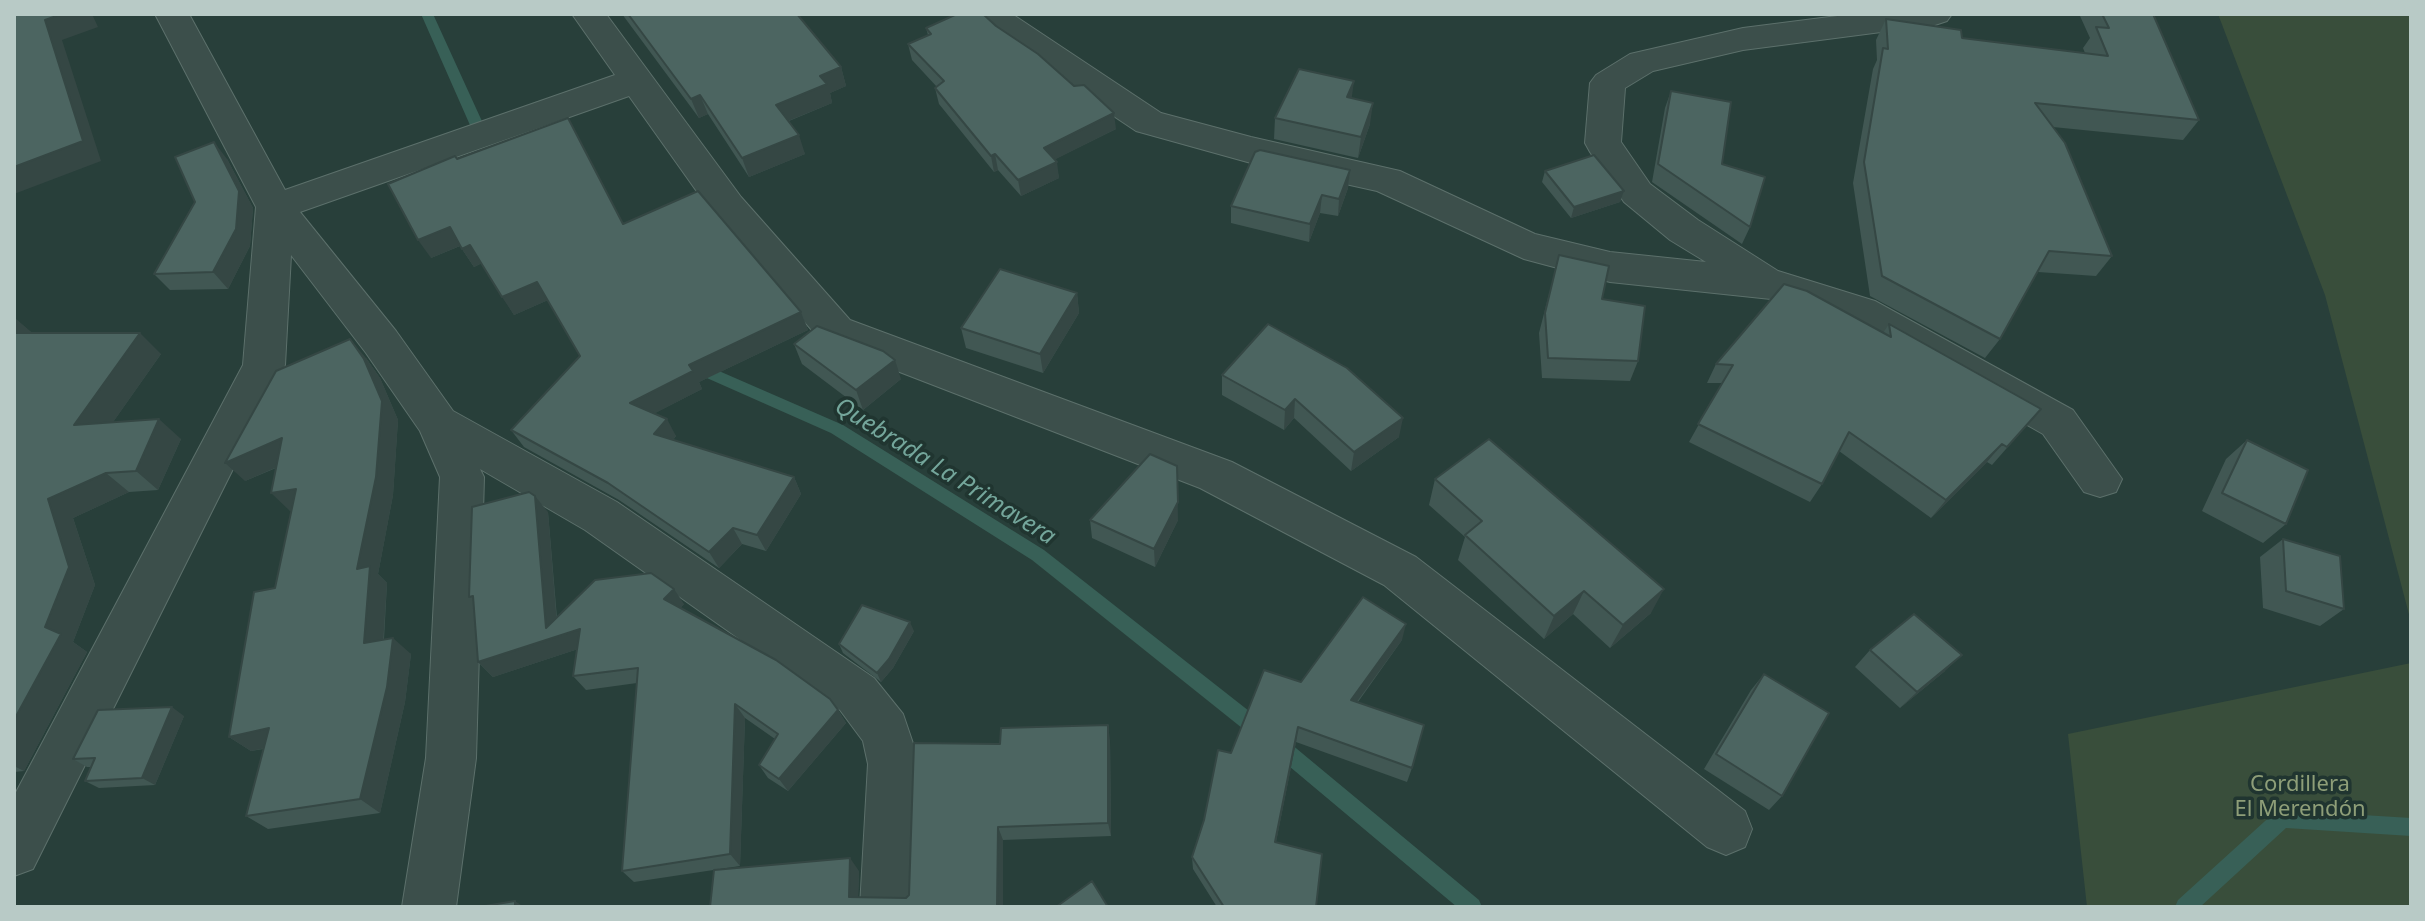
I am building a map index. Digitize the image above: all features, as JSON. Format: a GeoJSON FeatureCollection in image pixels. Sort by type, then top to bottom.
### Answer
{"type":"FeatureCollection","features":[{"type":"Feature","properties":{"kind":"street"},"geometry":{"type":"LineString","coordinates":[[172,14],[275,207],[381,342],[438,423],[462,477],[451,758],[429,907]]}},
{"type":"Feature","properties":{"kind":"street"},"geometry":{"type":"LineString","coordinates":[[589,14],[728,207],[836,331],[1216,475],[1400,571],[1726,829]]}},
{"type":"Feature","properties":{"kind":"street"},"geometry":{"type":"LineString","coordinates":[[991,14],[1012,32],[1149,122],[1251,150],[1387,180],[1524,245],[1610,267],[1772,284],[1861,312],[2058,422],[2100,479]]}},
{"type":"Feature","properties":{"kind":"street"},"geometry":{"type":"LineString","coordinates":[[1772,284],[1684,230],[1637,193],[1603,143],[1608,83],[1642,62],[1743,39],[1935,14]]}},
{"type":"Feature","properties":{"kind":"street"},"geometry":{"type":"LineString","coordinates":[[275,207],[638,80]]}},
{"type":"Feature","properties":{"kind":"street"},"geometry":{"type":"LineString","coordinates":[[14,850],[264,365],[275,207]]}},
{"type":"Feature","properties":{"kind":"street"},"geometry":{"type":"LineString","coordinates":[[438,423],[601,516],[857,694],[885,731],[894,764],[887,907]]}},
{"type":"Feature","properties":{"kind":"green space"},"geometry":{"type":"Polygon","coordinates":[[[2218,14],[2411,14],[2411,622],[2325,295],[2218,14]]]}},
{"type":"Feature","properties":{"kind":"green space","name":"Cordillera El Merendón"},"geometry":{"type":"Polygon","coordinates":[[[2411,663],[2411,907],[2087,907],[2068,734],[2411,663]]]}},
{"type":"Feature","properties":{"kind":"building"},"geometry":{"type":"Polygon","coordinates":[[[14,14],[62,14],[45,20],[83,141],[14,167],[14,14]]]}},
{"type":"Feature","properties":{"kind":"building"},"geometry":{"type":"Polygon","coordinates":[[[628,14],[797,14],[841,67],[820,76],[827,84],[776,105],[799,135],[742,158],[700,95],[691,99],[628,14]]]}},
{"type":"Feature","properties":{"kind":"building"},"geometry":{"type":"Polygon","coordinates":[[[957,14],[983,14],[1038,54],[1074,86],[1084,85],[1114,113],[1044,148],[1057,162],[1018,180],[995,154],[991,156],[935,88],[944,81],[908,44],[931,34],[926,28],[957,14]]]}},
{"type":"Feature","properties":{"kind":"building"},"geometry":{"type":"Polygon","coordinates":[[[2102,14],[2153,14],[2199,120],[2035,103],[2065,143],[2112,256],[2049,251],[2000,339],[1882,276],[1864,162],[1883,48],[1888,49],[1886,19],[1961,30],[1962,38],[2108,56],[2096,27],[2109,28],[2102,14]]]}},
{"type":"Feature","properties":{"kind":"building"},"geometry":{"type":"Polygon","coordinates":[[[1299,69],[1354,81],[1347,97],[1373,103],[1361,137],[1275,118],[1299,69]]]}},
{"type":"Feature","properties":{"kind":"building"},"geometry":{"type":"Polygon","coordinates":[[[1671,91],[1731,102],[1722,164],[1765,177],[1750,227],[1658,164],[1671,91]]]}},
{"type":"Feature","properties":{"kind":"building"},"geometry":{"type":"Polygon","coordinates":[[[568,118],[623,224],[698,191],[801,312],[689,365],[693,371],[630,403],[667,419],[654,434],[794,477],[757,535],[733,528],[709,552],[608,483],[511,430],[580,356],[537,282],[502,297],[470,245],[462,249],[450,227],[418,240],[388,184],[455,156],[457,159],[568,118]]]}},
{"type":"Feature","properties":{"kind":"building"},"geometry":{"type":"Polygon","coordinates":[[[214,142],[239,191],[236,229],[213,272],[154,274],[195,202],[175,157],[214,142]]]}},
{"type":"Feature","properties":{"kind":"building"},"geometry":{"type":"Polygon","coordinates":[[[1260,150],[1350,170],[1339,199],[1322,195],[1310,224],[1231,206],[1255,152],[1260,150]]]}},
{"type":"Feature","properties":{"kind":"building"},"geometry":{"type":"Polygon","coordinates":[[[1594,155],[1624,191],[1574,207],[1545,171],[1594,155]]]}},
{"type":"Feature","properties":{"kind":"building"},"geometry":{"type":"Polygon","coordinates":[[[1559,255],[1609,266],[1602,299],[1645,306],[1638,361],[1548,358],[1545,313],[1559,255]]]}},
{"type":"Feature","properties":{"kind":"building"},"geometry":{"type":"Polygon","coordinates":[[[1000,269],[1077,293],[1040,354],[961,328],[1000,269]]]}},
{"type":"Feature","properties":{"kind":"building"},"geometry":{"type":"Polygon","coordinates":[[[1784,284],[1807,291],[1891,337],[1889,324],[2041,409],[2007,447],[2002,444],[1946,500],[1849,432],[1822,484],[1698,424],[1733,365],[1716,364],[1784,284]]]}},
{"type":"Feature","properties":{"kind":"building"},"geometry":{"type":"Polygon","coordinates":[[[1268,324],[1347,368],[1403,418],[1354,452],[1295,399],[1285,410],[1222,375],[1268,324]]]}},
{"type":"Feature","properties":{"kind":"building"},"geometry":{"type":"Polygon","coordinates":[[[817,326],[883,351],[895,360],[856,390],[794,344],[817,326]]]}},
{"type":"Feature","properties":{"kind":"building"},"geometry":{"type":"Polygon","coordinates":[[[14,333],[140,333],[74,425],[159,419],[136,471],[106,473],[48,499],[69,567],[45,627],[61,634],[14,720],[14,333]]]}},
{"type":"Feature","properties":{"kind":"building"},"geometry":{"type":"Polygon","coordinates":[[[350,339],[364,359],[382,401],[376,477],[357,569],[370,566],[364,643],[393,638],[387,687],[360,799],[246,816],[269,728],[229,737],[254,592],[275,588],[296,489],[271,493],[282,438],[225,463],[276,371],[350,339]]]}},
{"type":"Feature","properties":{"kind":"building"},"geometry":{"type":"Polygon","coordinates":[[[1489,439],[1664,589],[1623,625],[1584,591],[1554,616],[1465,535],[1482,521],[1435,479],[1489,439]]]}},
{"type":"Feature","properties":{"kind":"building"},"geometry":{"type":"Polygon","coordinates":[[[2247,440],[2308,470],[2286,524],[2222,493],[2247,440]]]}},
{"type":"Feature","properties":{"kind":"building"},"geometry":{"type":"Polygon","coordinates":[[[1150,454],[1177,466],[1178,502],[1154,549],[1090,520],[1150,454]]]}},
{"type":"Feature","properties":{"kind":"building"},"geometry":{"type":"Polygon","coordinates":[[[529,492],[535,496],[546,628],[595,580],[651,573],[674,589],[664,599],[776,660],[830,699],[838,710],[779,779],[759,765],[778,734],[735,704],[730,854],[622,871],[638,668],[573,676],[580,629],[478,662],[473,596],[469,597],[472,507],[529,492]]]}},
{"type":"Feature","properties":{"kind":"building"},"geometry":{"type":"Polygon","coordinates":[[[2283,539],[2340,556],[2344,609],[2286,591],[2283,539]]]}},
{"type":"Feature","properties":{"kind":"building"},"geometry":{"type":"Polygon","coordinates":[[[1363,597],[1406,624],[1351,700],[1424,725],[1412,768],[1298,727],[1275,842],[1322,854],[1316,907],[1224,907],[1192,857],[1204,820],[1218,750],[1231,753],[1264,670],[1301,682],[1363,597]]]}},
{"type":"Feature","properties":{"kind":"building"},"geometry":{"type":"Polygon","coordinates":[[[862,605],[910,622],[889,659],[877,673],[839,644],[862,605]]]}},
{"type":"Feature","properties":{"kind":"building"},"geometry":{"type":"Polygon","coordinates":[[[1914,614],[1962,655],[1917,692],[1870,650],[1914,614]]]}},
{"type":"Feature","properties":{"kind":"building"},"geometry":{"type":"Polygon","coordinates":[[[1764,674],[1829,713],[1782,796],[1716,754],[1764,674]]]}},
{"type":"Feature","properties":{"kind":"building"},"geometry":{"type":"Polygon","coordinates":[[[172,707],[142,778],[85,781],[95,758],[73,759],[98,710],[172,707]]]}},
{"type":"Feature","properties":{"kind":"building"},"geometry":{"type":"Polygon","coordinates":[[[1108,725],[1108,823],[998,827],[997,907],[710,907],[714,870],[850,858],[849,897],[906,898],[909,895],[914,743],[1000,744],[1001,728],[1108,725]]]}},
{"type":"Feature","properties":{"kind":"building"},"geometry":{"type":"Polygon","coordinates":[[[1092,881],[1108,907],[1056,907],[1092,881]]]}},
{"type":"Feature","properties":{"kind":"building"},"geometry":{"type":"Polygon","coordinates":[[[515,901],[515,907],[479,907],[515,901]]]}},
{"type":"Feature","properties":{"kind":"waterway","name":"Quebrada La Primavera"},"geometry":{"type":"LineString","coordinates":[[427,14],[484,141]]}},
{"type":"Feature","properties":{"kind":"waterway","name":"Quebrada La Primavera"},"geometry":{"type":"LineString","coordinates":[[696,367],[837,429],[1038,555],[1284,750],[1472,907]]}},
{"type":"Feature","properties":{"kind":"waterway","name":"Quebrada La Primavera"},"geometry":{"type":"LineString","coordinates":[[2185,907],[2282,819],[2411,827]]}}]}
